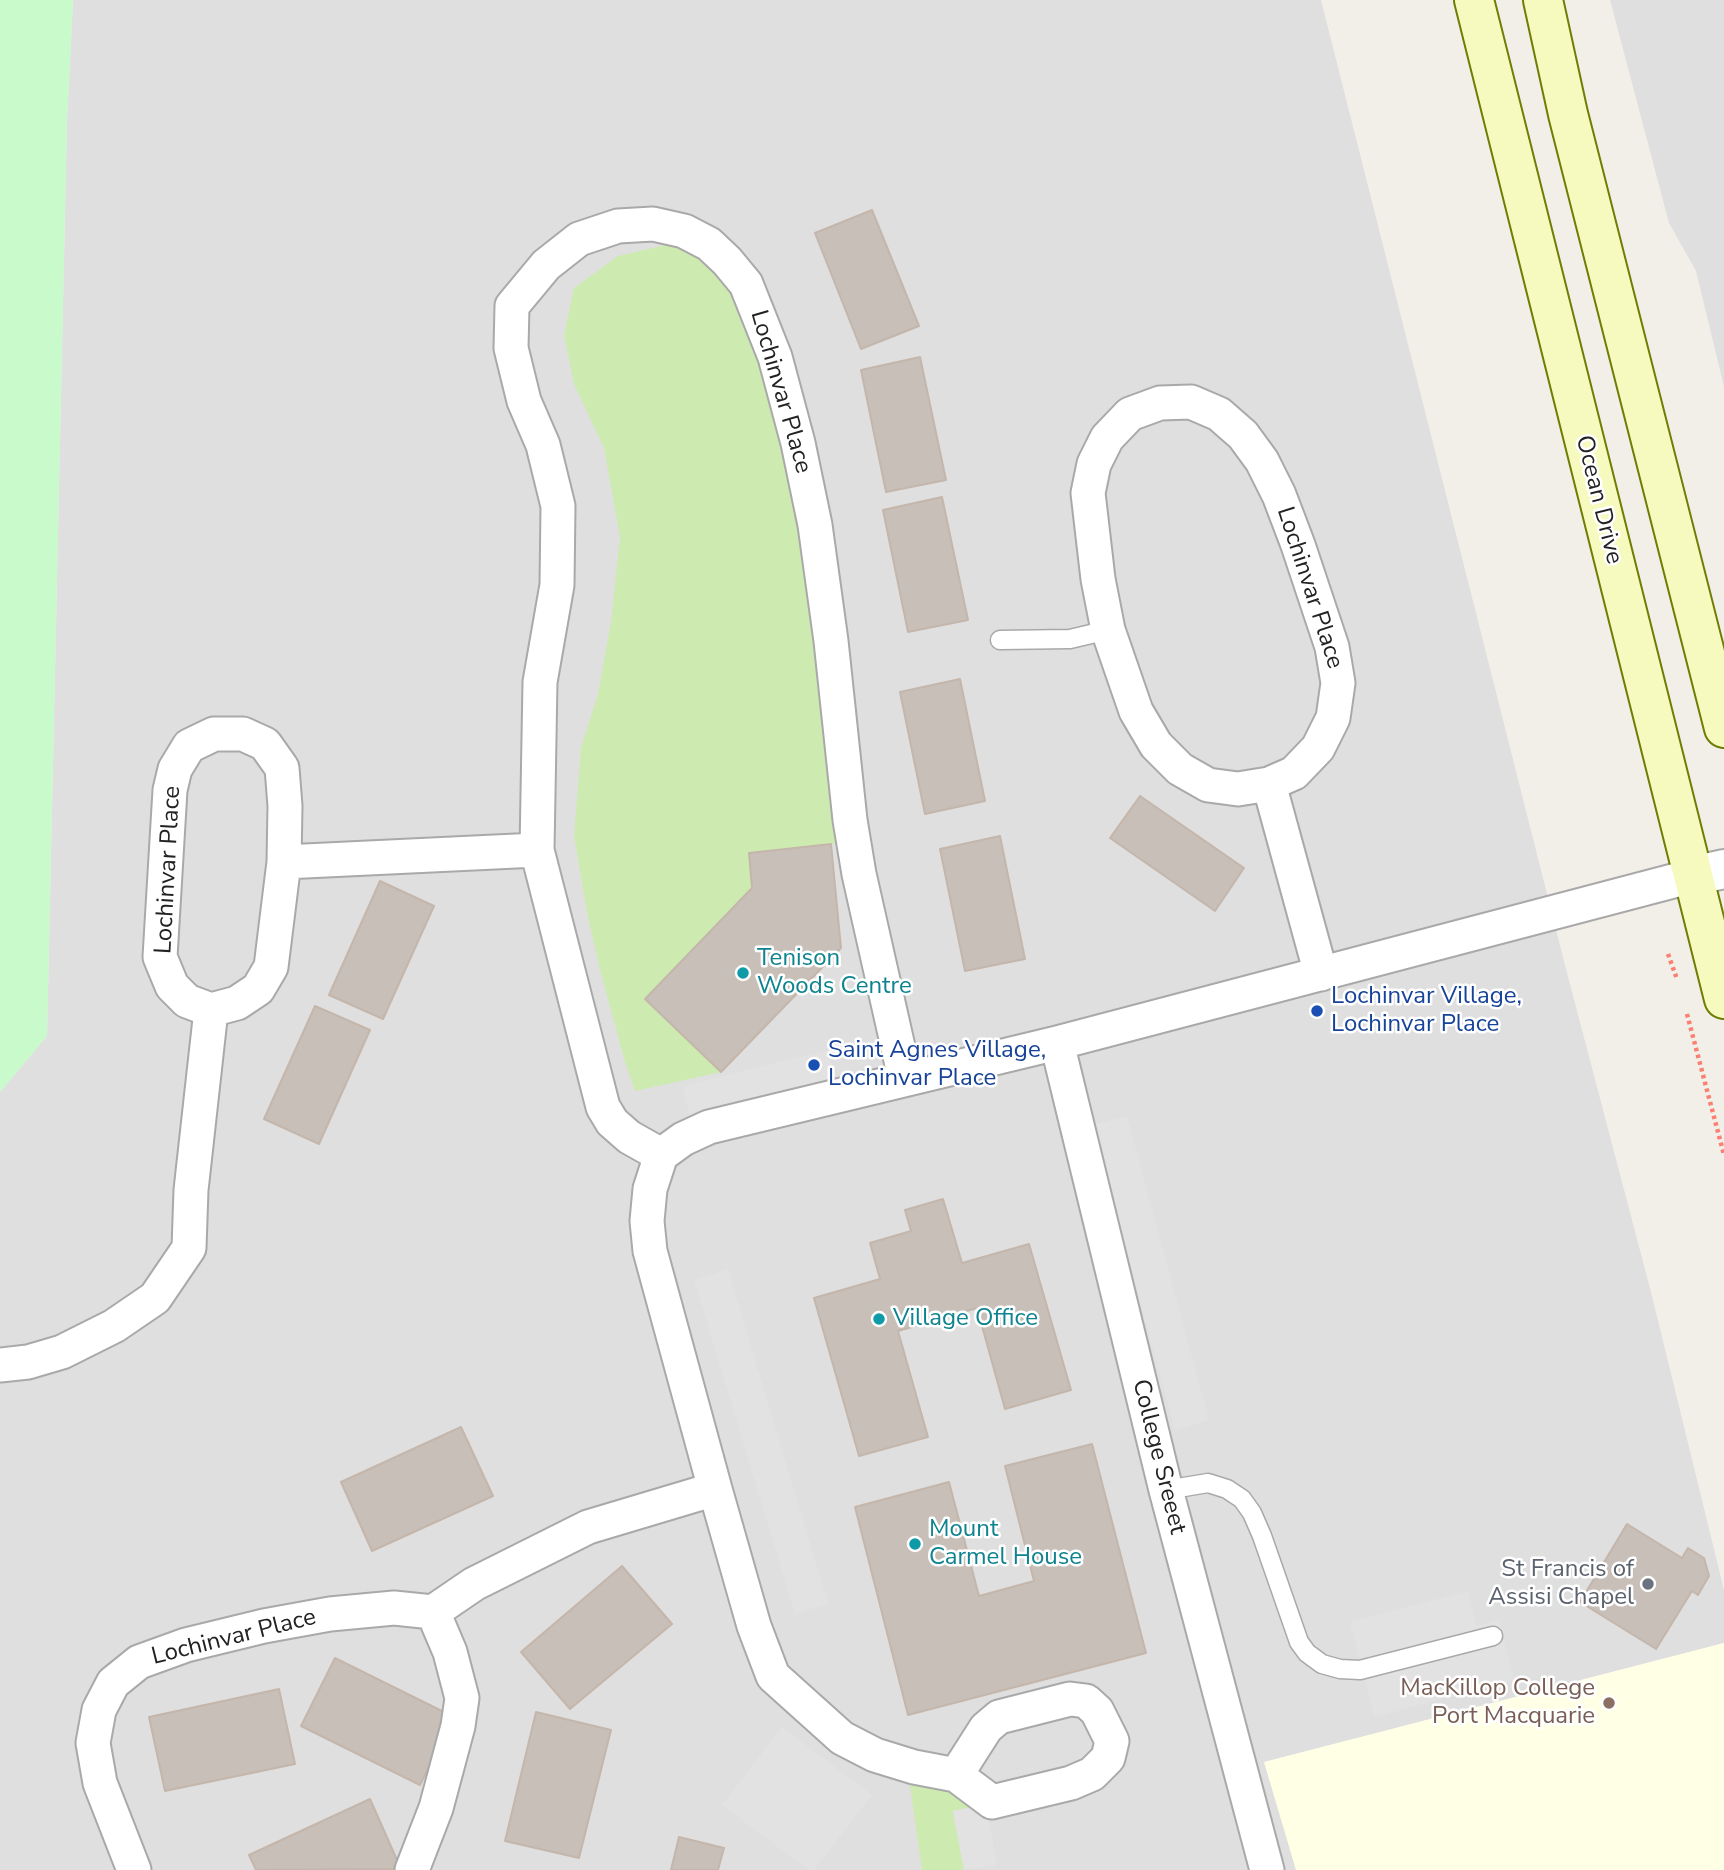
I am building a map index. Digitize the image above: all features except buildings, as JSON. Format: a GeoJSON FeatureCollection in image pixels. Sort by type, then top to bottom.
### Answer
{"type":"FeatureCollection","features":[{"type":"Feature","properties":{"kind":"main road","name":"Ocean Drive"},"geometry":{"type":"LineString","coordinates":[[1474,0],[1708,872],[1724,999]]}},
{"type":"Feature","properties":{"kind":"main road"},"geometry":{"type":"LineString","coordinates":[[1543,0],[1568,114],[1724,729]]}},
{"type":"Feature","properties":{"kind":"street","name":"Lochinvar Place"},"geometry":{"type":"LineString","coordinates":[[661,1155],[629,1137],[612,1122],[603,1107],[537,850],[540,682],[557,585],[558,506],[543,445],[524,401],[511,348],[512,306],[546,265],[579,239],[618,226],[653,224],[684,232],[709,244],[746,284],[775,357],[816,525],[850,820],[859,874],[905,1078]]}},
{"type":"Feature","properties":{"kind":"street","name":"Lochinvar Place"},"geometry":{"type":"LineString","coordinates":[[1191,402],[1219,414],[1243,435],[1262,461],[1279,495],[1332,647],[1338,683],[1333,718],[1318,748],[1294,773],[1269,785],[1238,789],[1208,785],[1180,769],[1156,745],[1136,711],[1108,630],[1098,579],[1088,493],[1094,464],[1107,438],[1130,414],[1160,403],[1191,402]]}},
{"type":"Feature","properties":{"kind":"street","name":"Lochinvar Place"},"geometry":{"type":"LineString","coordinates":[[214,734],[243,734],[265,744],[282,768],[285,862],[271,967],[258,989],[237,1003],[211,1010],[187,1001],[179,994],[172,986],[160,957],[170,790],[175,769],[189,747],[214,734]]}},
{"type":"Feature","properties":{"kind":"street"},"geometry":{"type":"LineString","coordinates":[[1269,785],[1321,974]]}},
{"type":"Feature","properties":{"kind":"street"},"geometry":{"type":"LineString","coordinates":[[285,862],[537,850]]}},
{"type":"Feature","properties":{"kind":"street"},"geometry":{"type":"LineString","coordinates":[[956,1775],[986,1728],[999,1717],[1070,1699],[1086,1701],[1097,1711],[1112,1741],[1108,1758],[1092,1774],[1070,1783],[992,1802],[956,1775],[914,1767],[875,1755],[842,1738],[773,1676],[754,1626],[650,1251],[647,1221],[649,1200],[661,1155],[683,1139],[709,1128],[1057,1043],[1708,872]]}},
{"type":"Feature","properties":{"kind":"street"},"geometry":{"type":"LineString","coordinates":[[0,1365],[28,1362],[62,1352],[114,1326],[155,1298],[189,1248],[191,1190],[211,1010]]}},
{"type":"Feature","properties":{"kind":"street","name":"College Sreeet"},"geometry":{"type":"LineString","coordinates":[[1057,1043],[1166,1490],[1267,1870]]}},
{"type":"Feature","properties":{"kind":"street"},"geometry":{"type":"LineString","coordinates":[[412,1870],[436,1808],[458,1726],[461,1698],[450,1652],[433,1612],[474,1584],[588,1527],[715,1489]]}},
{"type":"Feature","properties":{"kind":"street","name":"Lochinvar Place"},"geometry":{"type":"LineString","coordinates":[[134,1870],[100,1783],[93,1742],[99,1710],[113,1682],[139,1662],[186,1645],[264,1626],[330,1614],[394,1608],[433,1612]]}},
{"type":"Feature","properties":{"kind":"lane"},"geometry":{"type":"LineString","coordinates":[[1000,640],[1070,639],[1108,630]]}},
{"type":"Feature","properties":{"kind":"lane"},"geometry":{"type":"LineString","coordinates":[[1166,1490],[1208,1483],[1227,1489],[1242,1499],[1252,1513],[1262,1536],[1299,1642],[1307,1653],[1322,1664],[1340,1670],[1360,1670],[1493,1636]]}},
{"type":"Feature","properties":{"kind":"path"},"geometry":{"type":"LineString","coordinates":[[1668,954],[1681,992]]}},
{"type":"Feature","properties":{"kind":"path"},"geometry":{"type":"LineString","coordinates":[[1685,1004],[1724,1155]]}},
{"type":"Feature","properties":{"kind":"shaded area"},"geometry":{"type":"Polygon","coordinates":[[[73,0],[1321,0],[1566,969],[1652,1296],[1724,1590],[1724,1643],[1265,1762],[1296,1870],[0,1870],[0,1092],[47,1036],[67,120],[73,0]]]}},
{"type":"Feature","properties":{"kind":"shaded area"},"geometry":{"type":"Polygon","coordinates":[[[1610,0],[1724,0],[1724,387],[1696,271],[1669,223],[1610,0]]]}},
{"type":"Feature","properties":{"kind":"shaded area"},"geometry":{"type":"Polygon","coordinates":[[[828,1050],[834,1078],[689,1114],[683,1086],[828,1050]]]}},
{"type":"Feature","properties":{"kind":"shaded area"},"geometry":{"type":"Polygon","coordinates":[[[1127,1116],[1209,1420],[1175,1430],[1092,1125],[1127,1116]]]}},
{"type":"Feature","properties":{"kind":"shaded area"},"geometry":{"type":"Polygon","coordinates":[[[728,1269],[828,1604],[795,1614],[694,1280],[728,1269]]]}},
{"type":"Feature","properties":{"kind":"shaded area"},"geometry":{"type":"Polygon","coordinates":[[[1468,1591],[1477,1626],[1499,1620],[1514,1680],[1374,1717],[1350,1622],[1468,1591]]]}},
{"type":"Feature","properties":{"kind":"shaded area","name":"MacKillop College Port Macquarie"},"geometry":{"type":"Polygon","coordinates":[[[1724,1643],[1724,1870],[1296,1870],[1264,1762],[1724,1643]]]}},
{"type":"Feature","properties":{"kind":"shaded area"},"geometry":{"type":"Polygon","coordinates":[[[782,1727],[872,1795],[814,1870],[808,1870],[722,1805],[782,1727]]]}},
{"type":"Feature","properties":{"kind":"shaded area"},"geometry":{"type":"Polygon","coordinates":[[[986,1804],[997,1865],[964,1870],[953,1811],[986,1804]]]}},
{"type":"Feature","properties":{"kind":"green space"},"geometry":{"type":"Polygon","coordinates":[[[0,0],[73,0],[67,120],[47,1036],[0,1092],[0,0]]]}},
{"type":"Feature","properties":{"kind":"green space"},"geometry":{"type":"Polygon","coordinates":[[[674,243],[723,263],[784,387],[841,843],[750,853],[752,888],[721,1072],[635,1091],[600,970],[574,836],[581,748],[598,694],[611,622],[620,537],[604,448],[574,384],[564,335],[574,288],[618,256],[674,243]]]}},
{"type":"Feature","properties":{"kind":"green space"},"geometry":{"type":"Polygon","coordinates":[[[909,1779],[984,1793],[986,1804],[953,1811],[964,1870],[922,1870],[909,1779]]]}},
{"type":"Feature","properties":{"kind":"place","name":"Tenison Woods Centre"},"geometry":{"type":"Point","coordinates":[743,973]}},
{"type":"Feature","properties":{"kind":"place","name":"Lochinvar Village, Lochinvar Place"},"geometry":{"type":"Point","coordinates":[1317,1011]}},
{"type":"Feature","properties":{"kind":"place","name":"Saint Agnes Village, Lochinvar Place"},"geometry":{"type":"Point","coordinates":[814,1065]}},
{"type":"Feature","properties":{"kind":"place","name":"Village Office"},"geometry":{"type":"Point","coordinates":[879,1319]}},
{"type":"Feature","properties":{"kind":"place","name":"Mount Carmel House"},"geometry":{"type":"Point","coordinates":[915,1544]}},
{"type":"Feature","properties":{"kind":"place","name":"St Francis of Assisi Chapel"},"geometry":{"type":"Point","coordinates":[1648,1584]}},
{"type":"Feature","properties":{"kind":"place","name":"MacKillop College Port Macquarie"},"geometry":{"type":"Point","coordinates":[1609,1703]}}]}
